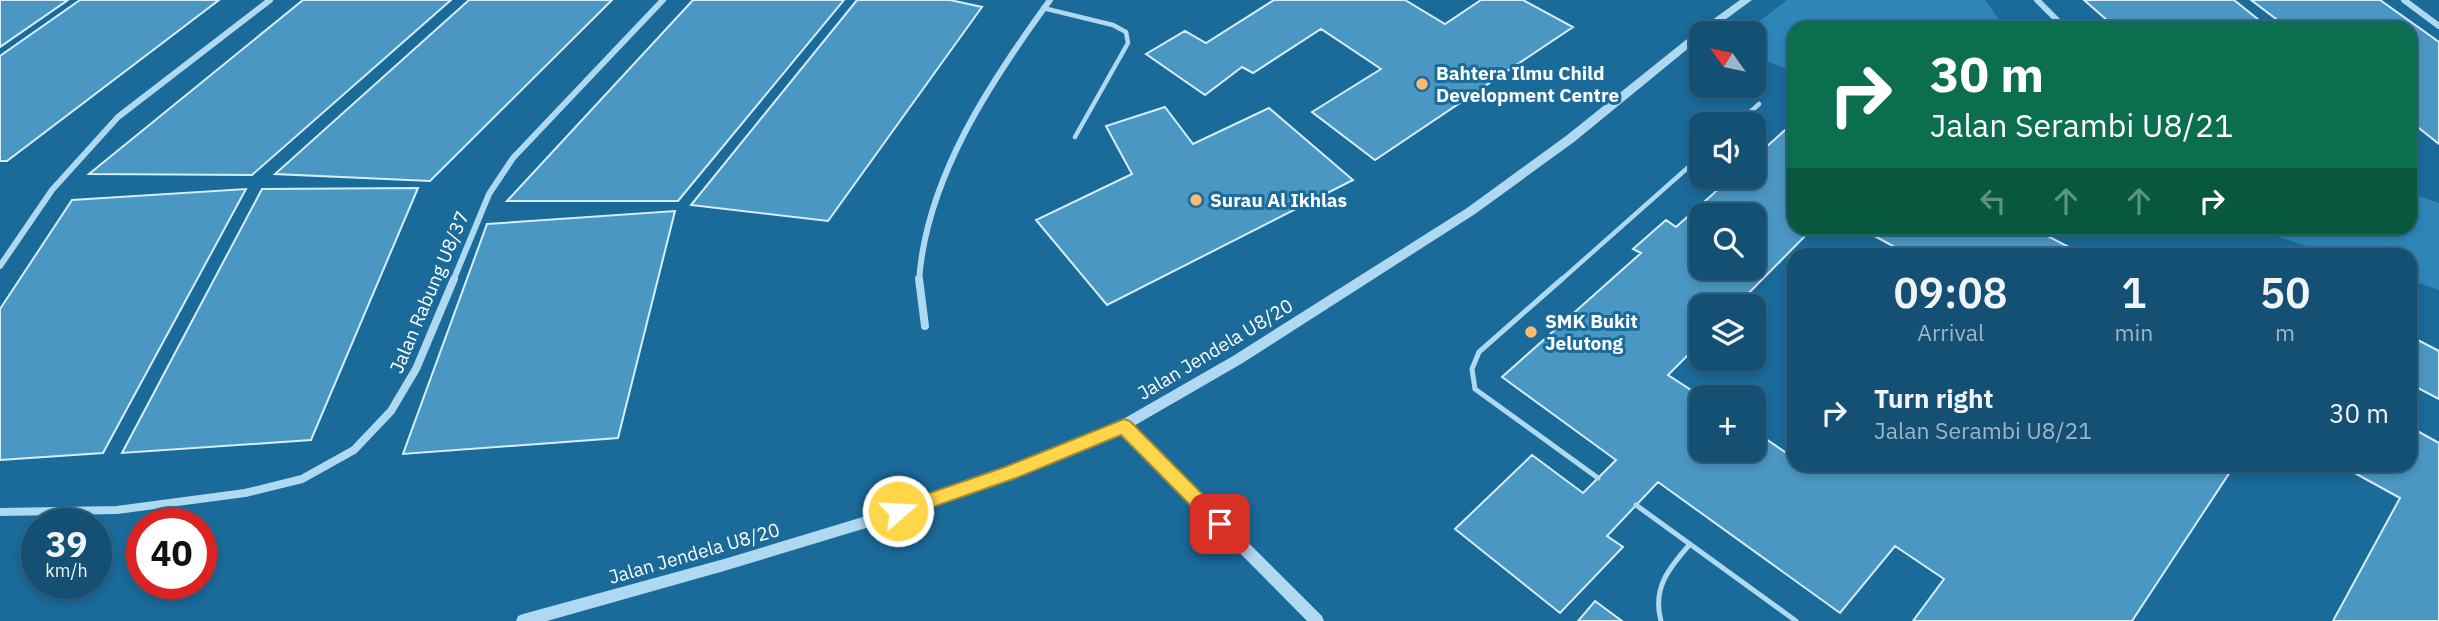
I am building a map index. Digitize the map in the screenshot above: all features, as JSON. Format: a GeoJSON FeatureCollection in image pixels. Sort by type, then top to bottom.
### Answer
{"type":"FeatureCollection","features":[{"type":"Feature","properties":{"kind":"street"},"geometry":{"type":"LineString","coordinates":[[0,266],[52,190],[118,117],[270,0]]}},
{"type":"Feature","properties":{"kind":"street","name":"Jalan Rabung U8/37"},"geometry":{"type":"LineString","coordinates":[[0,512],[117,510],[245,494],[302,479],[354,450],[391,411],[416,369],[489,194],[513,158],[663,0]]}},
{"type":"Feature","properties":{"kind":"street"},"geometry":{"type":"LineString","coordinates":[[925,326],[919,279],[925,234],[942,182],[994,85],[1050,0]]}},
{"type":"Feature","properties":{"kind":"street","name":"Jalan Jendela U8/20"},"geometry":{"type":"LineString","coordinates":[[1717,21],[1746,0]]}},
{"type":"Feature","properties":{"kind":"street"},"geometry":{"type":"LineString","coordinates":[[2038,0],[2058,21]]}},
{"type":"Feature","properties":{"kind":"street"},"geometry":{"type":"LineString","coordinates":[[2404,0],[2439,26]]}},
{"type":"Feature","properties":{"kind":"street","name":"Jalan Jendela U8/20"},"geometry":{"type":"LineString","coordinates":[[523,621],[876,519],[1010,472],[1124,426],[1248,353],[1471,211],[1570,139],[1689,43]]}},
{"type":"Feature","properties":{"kind":"street"},"geometry":{"type":"LineString","coordinates":[[1124,426],[1317,621]]}},
{"type":"Feature","properties":{"kind":"lane"},"geometry":{"type":"LineString","coordinates":[[1043,8],[1112,25],[1126,32],[1128,43],[1075,137]]}},
{"type":"Feature","properties":{"kind":"lane"},"geometry":{"type":"LineString","coordinates":[[1750,112],[1759,104]]}},
{"type":"Feature","properties":{"kind":"lane"},"geometry":{"type":"LineString","coordinates":[[1598,478],[1475,389],[1472,369],[1479,352],[1689,167]]}},
{"type":"Feature","properties":{"kind":"lane"},"geometry":{"type":"LineString","coordinates":[[1636,505],[1796,621]]}},
{"type":"Feature","properties":{"kind":"lane"},"geometry":{"type":"LineString","coordinates":[[1661,621],[1656,609],[1660,583],[1690,544]]}},
{"type":"Feature","properties":{"kind":"shaded area"},"geometry":{"type":"Polygon","coordinates":[[[1787,0],[1985,0],[2000,21],[1787,21],[1787,69],[1766,61],[1766,21],[1760,21],[1787,0]]]}},
{"type":"Feature","properties":{"kind":"shaded area"},"geometry":{"type":"Polygon","coordinates":[[[2417,195],[2439,203],[2439,290],[2417,282],[2417,248],[2313,248],[2273,235],[2417,235],[2417,195]]]}},
{"type":"Feature","properties":{"kind":"building"},"geometry":{"type":"Polygon","coordinates":[[[0,0],[68,0],[0,47],[0,0]]]}},
{"type":"Feature","properties":{"kind":"building"},"geometry":{"type":"Polygon","coordinates":[[[80,0],[219,0],[7,161],[0,161],[0,56],[80,0]]]}},
{"type":"Feature","properties":{"kind":"building"},"geometry":{"type":"Polygon","coordinates":[[[303,0],[451,0],[252,175],[89,174],[303,0]]]}},
{"type":"Feature","properties":{"kind":"building"},"geometry":{"type":"Polygon","coordinates":[[[469,0],[612,0],[430,181],[275,174],[469,0]]]}},
{"type":"Feature","properties":{"kind":"building"},"geometry":{"type":"Polygon","coordinates":[[[693,0],[844,0],[678,201],[507,201],[693,0]]]}},
{"type":"Feature","properties":{"kind":"building"},"geometry":{"type":"Polygon","coordinates":[[[857,0],[950,0],[982,7],[828,221],[691,205],[857,0]]]}},
{"type":"Feature","properties":{"kind":"building","name":"Bahtera Ilmu Child Development Centre"},"geometry":{"type":"Polygon","coordinates":[[[1274,0],[1405,0],[1445,24],[1481,0],[1523,0],[1573,27],[1375,160],[1312,112],[1381,69],[1321,29],[1253,73],[1242,67],[1205,95],[1146,54],[1185,31],[1206,43],[1274,0]]]}},
{"type":"Feature","properties":{"kind":"building"},"geometry":{"type":"Polygon","coordinates":[[[2084,0],[2234,0],[2260,21],[2108,21],[2084,0]]]}},
{"type":"Feature","properties":{"kind":"building"},"geometry":{"type":"Polygon","coordinates":[[[2251,0],[2380,0],[2410,21],[2279,21],[2251,0]]]}},
{"type":"Feature","properties":{"kind":"building"},"geometry":{"type":"Polygon","coordinates":[[[2417,26],[2439,42],[2439,144],[2417,127],[2417,26]]]}},
{"type":"Feature","properties":{"kind":"building","name":"Surau Al Ikhlas"},"geometry":{"type":"Polygon","coordinates":[[[1165,107],[1193,144],[1269,108],[1353,180],[1107,305],[1036,220],[1132,174],[1106,126],[1165,107]]]}},
{"type":"Feature","properties":{"kind":"building"},"geometry":{"type":"Polygon","coordinates":[[[1787,128],[1787,235],[1806,235],[1793,248],[1787,248],[1787,254],[1766,276],[1766,203],[1703,203],[1719,189],[1766,189],[1766,147],[1787,128]]]}},
{"type":"Feature","properties":{"kind":"building"},"geometry":{"type":"Polygon","coordinates":[[[418,188],[311,440],[122,453],[262,189],[418,188]]]}},
{"type":"Feature","properties":{"kind":"building"},"geometry":{"type":"Polygon","coordinates":[[[246,189],[103,453],[0,460],[0,309],[72,200],[246,189]]]}},
{"type":"Feature","properties":{"kind":"building"},"geometry":{"type":"Polygon","coordinates":[[[675,211],[618,438],[403,454],[487,224],[675,211]]]}},
{"type":"Feature","properties":{"kind":"building"},"geometry":{"type":"Polygon","coordinates":[[[1689,215],[1689,280],[1762,280],[1748,294],[1689,294],[1689,354],[1668,375],[1689,389],[1689,462],[1766,462],[1766,439],[1787,453],[1787,472],[2230,472],[2132,621],[1913,621],[1944,579],[1895,546],[1840,613],[1658,482],[1607,536],[1623,547],[1560,613],[1455,529],[1532,455],[1583,493],[1616,460],[1502,377],[1641,253],[1633,249],[1666,220],[1676,227],[1689,215]]]}},
{"type":"Feature","properties":{"kind":"building"},"geometry":{"type":"Polygon","coordinates":[[[1873,235],[2046,235],[2069,247],[2068,248],[1896,248],[1873,235]]]}},
{"type":"Feature","properties":{"kind":"building"},"geometry":{"type":"Polygon","coordinates":[[[2417,340],[2439,351],[2439,399],[2417,388],[2417,340]]]}},
{"type":"Feature","properties":{"kind":"building"},"geometry":{"type":"Polygon","coordinates":[[[2417,431],[2439,443],[2439,621],[2333,621],[2400,498],[2353,472],[2417,472],[2417,431]]]}},
{"type":"Feature","properties":{"kind":"building"},"geometry":{"type":"Polygon","coordinates":[[[1595,601],[1622,621],[1578,621],[1595,601]]]}},
{"type":"Feature","properties":{"kind":"place","name":"Bahtera Ilmu Child Development Centre"},"geometry":{"type":"Point","coordinates":[1422,84]}},
{"type":"Feature","properties":{"kind":"place","name":"Surau Al Ikhlas"},"geometry":{"type":"Point","coordinates":[1196,200]}},
{"type":"Feature","properties":{"kind":"place","name":"SMK Bukit Jelutong"},"geometry":{"type":"Point","coordinates":[1531,332]}},
{"type":"Feature","properties":{"kind":"route"},"geometry":{"type":"LineString","coordinates":[[898,511],[1010,472],[1124,426],[1220,524]]}}]}
